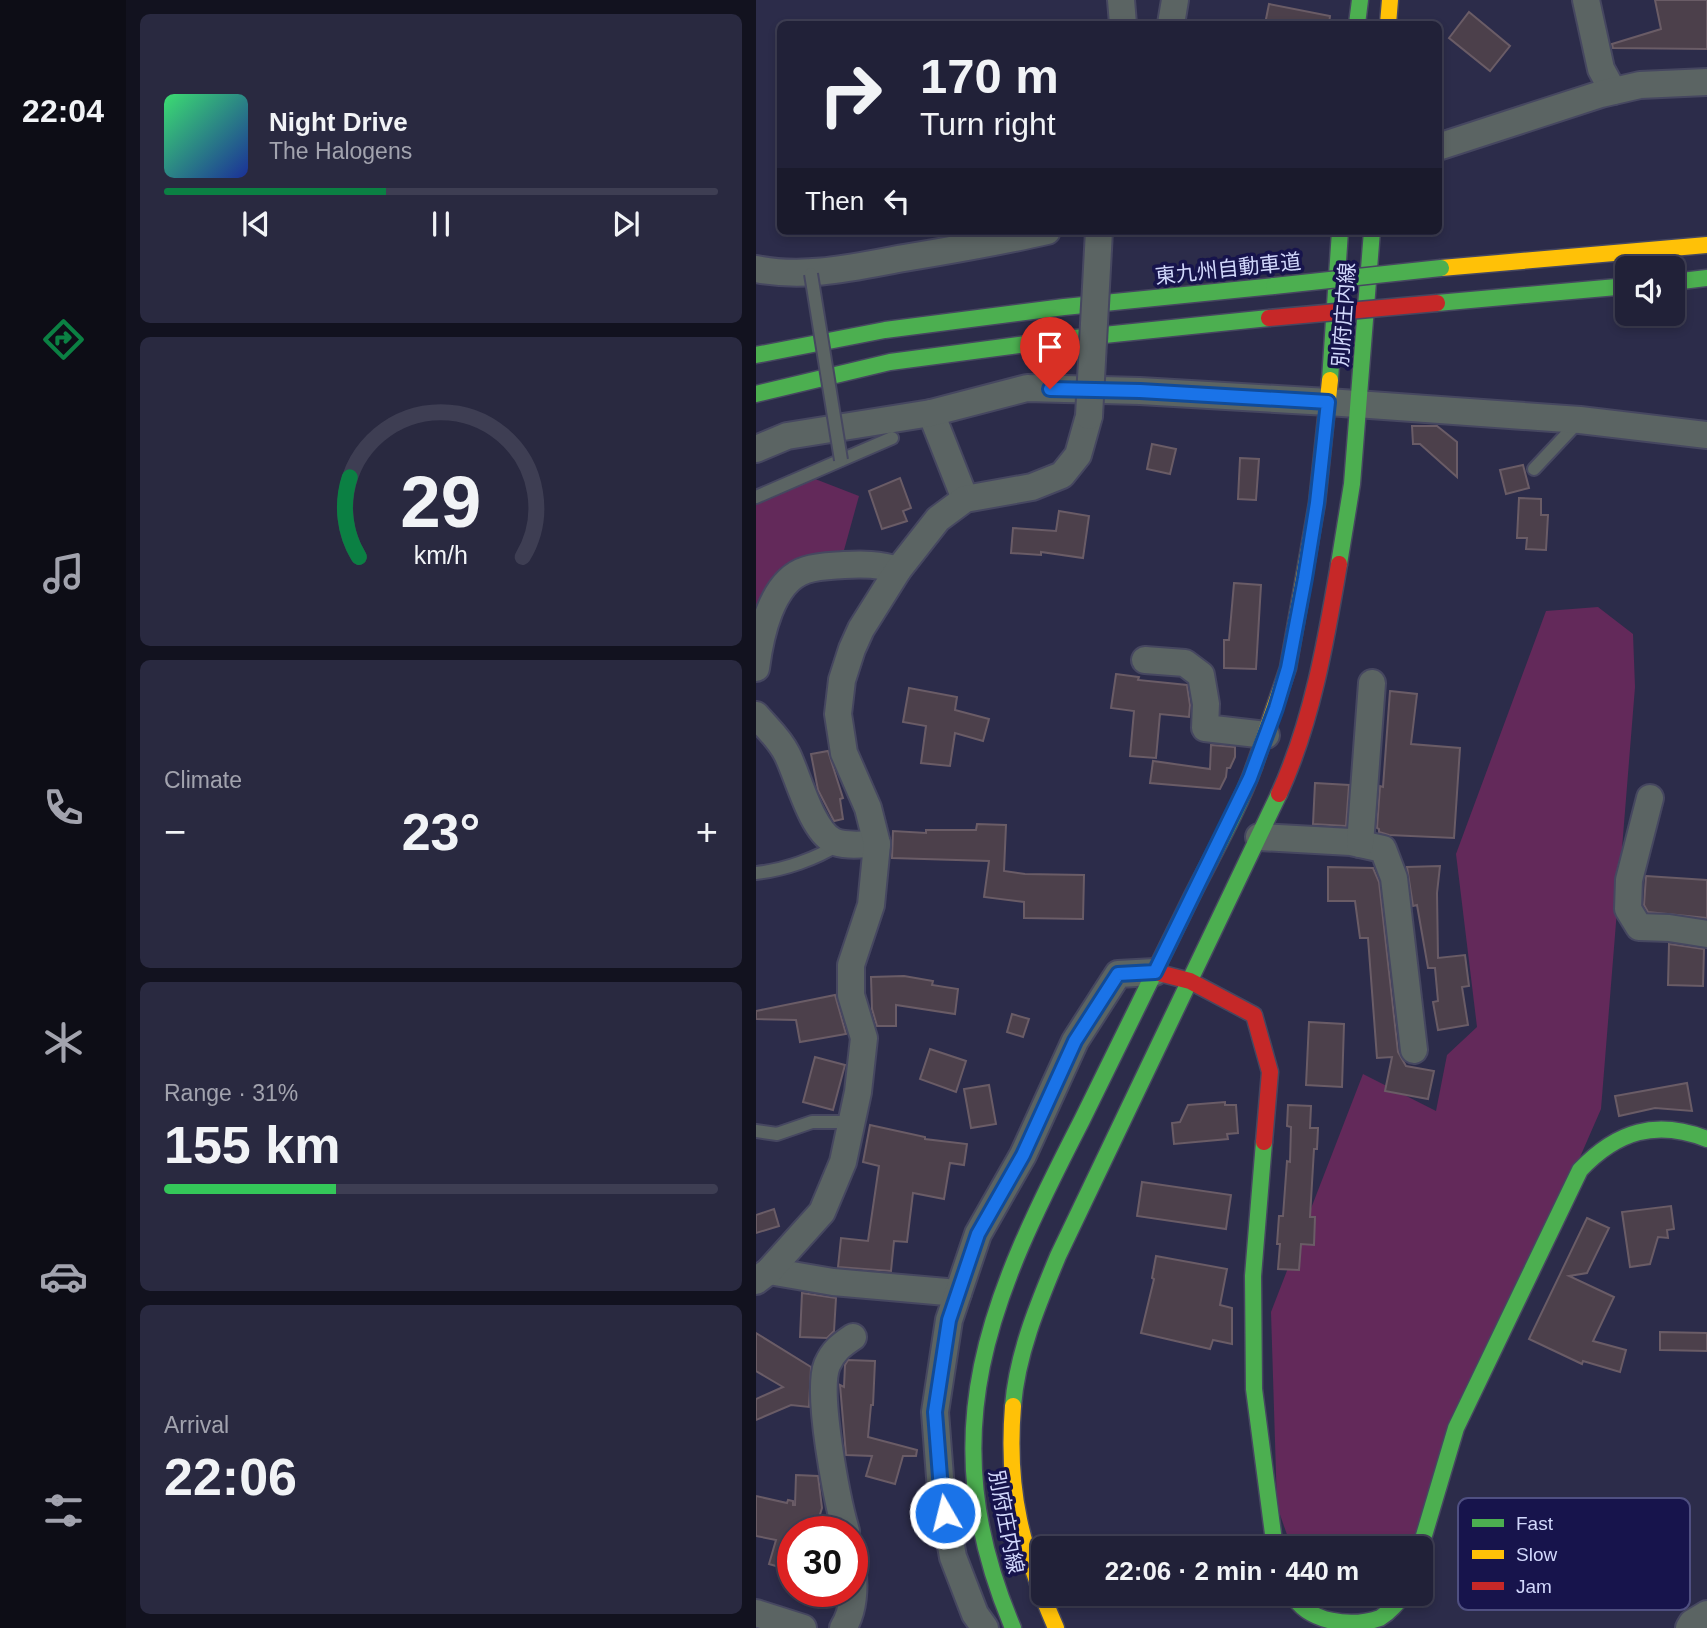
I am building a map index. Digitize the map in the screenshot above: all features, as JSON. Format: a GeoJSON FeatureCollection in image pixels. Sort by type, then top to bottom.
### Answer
{"type":"FeatureCollection","features":[{"type":"Feature","properties":{"kind":"main road"},"geometry":{"type":"LineString","coordinates":[[1357,21],[1360,0]]}},
{"type":"Feature","properties":{"kind":"main road"},"geometry":{"type":"LineString","coordinates":[[1388,21],[1390,0]]}},
{"type":"Feature","properties":{"kind":"main road","name":"別府庄内線"},"geometry":{"type":"LineString","coordinates":[[1013,1628],[1001,1603],[987,1559],[973,1470],[979,1373],[990,1325],[1024,1237],[1250,778],[1288,668],[1317,503],[1328,402],[1340,235]]}},
{"type":"Feature","properties":{"kind":"main road","name":"別府庄内線"},"geometry":{"type":"LineString","coordinates":[[1056,1628],[1030,1569],[1015,1513],[1011,1424],[1016,1380],[1025,1338],[1040,1297],[1283,785],[1306,719],[1329,624],[1352,484],[1371,235]]}},
{"type":"Feature","properties":{"kind":"main road","name":"東九州自動車道"},"geometry":{"type":"LineString","coordinates":[[756,355],[886,330],[1064,307],[1441,268],[1707,245]]}},
{"type":"Feature","properties":{"kind":"main road"},"geometry":{"type":"LineString","coordinates":[[1685,281],[1707,278]]}},
{"type":"Feature","properties":{"kind":"main road"},"geometry":{"type":"LineString","coordinates":[[756,394],[890,362],[1065,339],[1615,287]]}},
{"type":"Feature","properties":{"kind":"main road"},"geometry":{"type":"LineString","coordinates":[[1155,972],[1190,981],[1254,1014],[1269,1072],[1252,1319],[1254,1389],[1273,1536]]}},
{"type":"Feature","properties":{"kind":"main road"},"geometry":{"type":"LineString","coordinates":[[1424,1536],[1456,1428],[1580,1170],[1603,1146],[1632,1133],[1660,1128],[1677,1129],[1707,1139]]}},
{"type":"Feature","properties":{"kind":"main road"},"geometry":{"type":"LineString","coordinates":[[1302,1606],[1310,1615],[1320,1620],[1344,1624],[1378,1619],[1395,1606]]}},
{"type":"Feature","properties":{"kind":"street"},"geometry":{"type":"LineString","coordinates":[[1121,0],[1123,21]]}},
{"type":"Feature","properties":{"kind":"street"},"geometry":{"type":"LineString","coordinates":[[1172,21],[1175,0]]}},
{"type":"Feature","properties":{"kind":"street"},"geometry":{"type":"LineString","coordinates":[[1586,0],[1601,69],[1613,91]]}},
{"type":"Feature","properties":{"kind":"street"},"geometry":{"type":"LineString","coordinates":[[1442,146],[1613,91],[1640,85],[1707,82]]}},
{"type":"Feature","properties":{"kind":"street"},"geometry":{"type":"LineString","coordinates":[[756,269],[811,274],[989,245],[1029,235]]}},
{"type":"Feature","properties":{"kind":"street"},"geometry":{"type":"LineString","coordinates":[[762,1276],[822,1212],[843,1162],[858,1092],[864,1038],[851,995],[851,965],[871,905],[877,844],[868,808],[844,754],[838,714],[842,680],[852,649],[861,629],[898,570],[938,519],[965,499],[1032,488],[1062,475],[1078,455],[1089,416],[1099,235]]}},
{"type":"Feature","properties":{"kind":"street"},"geometry":{"type":"LineString","coordinates":[[756,449],[787,436],[931,412],[1027,388],[1140,391],[1328,402],[1580,420],[1707,435]]}},
{"type":"Feature","properties":{"kind":"street"},"geometry":{"type":"LineString","coordinates":[[931,412],[965,499]]}},
{"type":"Feature","properties":{"kind":"street"},"geometry":{"type":"LineString","coordinates":[[756,668],[758,641],[776,598],[803,570],[822,566],[880,564],[898,570]]}},
{"type":"Feature","properties":{"kind":"street"},"geometry":{"type":"LineString","coordinates":[[1145,660],[1185,663],[1201,675],[1206,704],[1205,728],[1266,734]]}},
{"type":"Feature","properties":{"kind":"street"},"geometry":{"type":"LineString","coordinates":[[1360,844],[1372,683]]}},
{"type":"Feature","properties":{"kind":"street"},"geometry":{"type":"LineString","coordinates":[[756,715],[776,735],[787,753],[800,791],[830,839],[839,844],[877,844]]}},
{"type":"Feature","properties":{"kind":"street"},"geometry":{"type":"LineString","coordinates":[[1650,798],[1629,880],[1628,909],[1639,927],[1707,934]]}},
{"type":"Feature","properties":{"kind":"street"},"geometry":{"type":"LineString","coordinates":[[1259,837],[1360,844],[1383,849],[1394,877],[1414,1050]]}},
{"type":"Feature","properties":{"kind":"street"},"geometry":{"type":"LineString","coordinates":[[985,1628],[975,1614],[953,1557],[941,1490],[935,1412],[949,1320],[978,1234],[1023,1155],[1075,1041],[1118,974],[1155,972]]}},
{"type":"Feature","properties":{"kind":"street"},"geometry":{"type":"LineString","coordinates":[[762,1276],[958,1293]]}},
{"type":"Feature","properties":{"kind":"street"},"geometry":{"type":"LineString","coordinates":[[842,1516],[825,1414],[826,1367],[836,1349],[853,1337]]}},
{"type":"Feature","properties":{"kind":"street"},"geometry":{"type":"LineString","coordinates":[[843,1628],[851,1607]]}},
{"type":"Feature","properties":{"kind":"street"},"geometry":{"type":"LineString","coordinates":[[756,1613],[803,1628]]}},
{"type":"Feature","properties":{"kind":"street"},"geometry":{"type":"LineString","coordinates":[[1689,1628],[1692,1623],[1707,1614]]}},
{"type":"Feature","properties":{"kind":"lane"},"geometry":{"type":"LineString","coordinates":[[811,274],[841,460]]}},
{"type":"Feature","properties":{"kind":"lane"},"geometry":{"type":"LineString","coordinates":[[1534,470],[1580,420]]}},
{"type":"Feature","properties":{"kind":"lane"},"geometry":{"type":"LineString","coordinates":[[756,497],[892,438]]}},
{"type":"Feature","properties":{"kind":"lane"},"geometry":{"type":"LineString","coordinates":[[756,873],[810,859],[839,844]]}},
{"type":"Feature","properties":{"kind":"lane"},"geometry":{"type":"LineString","coordinates":[[756,1131],[777,1133],[812,1122],[852,1122]]}},
{"type":"Feature","properties":{"kind":"shaded area"},"geometry":{"type":"Polygon","coordinates":[[[810,477],[859,496],[841,561],[820,562],[756,629],[756,504],[810,477]]]}},
{"type":"Feature","properties":{"kind":"shaded area"},"geometry":{"type":"Polygon","coordinates":[[[1598,607],[1633,634],[1635,687],[1601,1109],[1415,1536],[1287,1536],[1277,1506],[1271,1312],[1363,1074],[1436,1111],[1447,1055],[1477,1027],[1456,854],[1546,611],[1598,607]]]}},
{"type":"Feature","properties":{"kind":"building"},"geometry":{"type":"Polygon","coordinates":[[[1655,0],[1707,0],[1707,49],[1613,48],[1612,44],[1661,29],[1655,0]]]}},
{"type":"Feature","properties":{"kind":"building"},"geometry":{"type":"Polygon","coordinates":[[[1269,4],[1330,16],[1329,21],[1266,21],[1269,4]]]}},
{"type":"Feature","properties":{"kind":"building"},"geometry":{"type":"Polygon","coordinates":[[[1469,12],[1510,46],[1490,71],[1449,38],[1469,12]]]}},
{"type":"Feature","properties":{"kind":"building"},"geometry":{"type":"Polygon","coordinates":[[[1412,426],[1437,426],[1457,442],[1457,477],[1420,444],[1413,444],[1412,426]]]}},
{"type":"Feature","properties":{"kind":"building"},"geometry":{"type":"Polygon","coordinates":[[[1152,444],[1176,449],[1170,474],[1147,469],[1152,444]]]}},
{"type":"Feature","properties":{"kind":"building"},"geometry":{"type":"Polygon","coordinates":[[[1240,458],[1259,459],[1256,500],[1238,499],[1240,458]]]}},
{"type":"Feature","properties":{"kind":"building"},"geometry":{"type":"Polygon","coordinates":[[[1523,465],[1529,488],[1506,494],[1500,470],[1523,465]]]}},
{"type":"Feature","properties":{"kind":"building"},"geometry":{"type":"Polygon","coordinates":[[[900,478],[911,508],[903,511],[907,521],[882,529],[869,491],[900,478]]]}},
{"type":"Feature","properties":{"kind":"building"},"geometry":{"type":"Polygon","coordinates":[[[1519,498],[1541,499],[1541,515],[1548,515],[1546,550],[1526,549],[1527,538],[1517,538],[1519,498]]]}},
{"type":"Feature","properties":{"kind":"building"},"geometry":{"type":"Polygon","coordinates":[[[1059,511],[1089,516],[1083,558],[1041,552],[1041,555],[1011,553],[1013,528],[1056,531],[1059,511]]]}},
{"type":"Feature","properties":{"kind":"building"},"geometry":{"type":"Polygon","coordinates":[[[1234,583],[1261,585],[1256,669],[1224,668],[1224,640],[1229,640],[1234,583]]]}},
{"type":"Feature","properties":{"kind":"building"},"geometry":{"type":"Polygon","coordinates":[[[1116,674],[1139,677],[1138,680],[1187,685],[1189,717],[1160,714],[1156,758],[1130,756],[1134,711],[1111,708],[1116,674]]]}},
{"type":"Feature","properties":{"kind":"building"},"geometry":{"type":"Polygon","coordinates":[[[909,688],[957,697],[955,710],[989,719],[983,741],[955,733],[950,766],[921,763],[926,726],[903,722],[909,688]]]}},
{"type":"Feature","properties":{"kind":"building"},"geometry":{"type":"Polygon","coordinates":[[[1390,691],[1417,694],[1411,744],[1460,748],[1454,838],[1389,835],[1379,832],[1377,828],[1380,786],[1383,787],[1390,691]]]}},
{"type":"Feature","properties":{"kind":"building"},"geometry":{"type":"Polygon","coordinates":[[[1211,745],[1235,747],[1235,757],[1230,768],[1227,768],[1220,789],[1150,783],[1153,761],[1210,769],[1211,745]]]}},
{"type":"Feature","properties":{"kind":"building"},"geometry":{"type":"Polygon","coordinates":[[[828,751],[843,798],[840,799],[843,819],[834,821],[818,790],[811,754],[828,751]]]}},
{"type":"Feature","properties":{"kind":"building"},"geometry":{"type":"Polygon","coordinates":[[[1315,783],[1349,785],[1346,826],[1313,824],[1315,783]]]}},
{"type":"Feature","properties":{"kind":"building"},"geometry":{"type":"Polygon","coordinates":[[[977,824],[1006,825],[1004,871],[1084,875],[1083,919],[1024,918],[1024,902],[984,897],[989,861],[892,858],[893,831],[926,833],[926,830],[976,830],[977,824]]]}},
{"type":"Feature","properties":{"kind":"building"},"geometry":{"type":"Polygon","coordinates":[[[1440,866],[1437,893],[1438,958],[1465,955],[1469,986],[1462,987],[1468,1025],[1438,1030],[1433,1002],[1438,1001],[1435,968],[1428,968],[1407,867],[1440,866]]]}},
{"type":"Feature","properties":{"kind":"building"},"geometry":{"type":"Polygon","coordinates":[[[1328,867],[1373,868],[1379,882],[1398,1052],[1406,1066],[1434,1071],[1428,1099],[1385,1091],[1392,1057],[1377,1058],[1368,938],[1360,938],[1355,901],[1328,901],[1328,867]]]}},
{"type":"Feature","properties":{"kind":"building"},"geometry":{"type":"Polygon","coordinates":[[[1646,876],[1707,880],[1707,918],[1648,912],[1644,905],[1646,876]]]}},
{"type":"Feature","properties":{"kind":"building"},"geometry":{"type":"Polygon","coordinates":[[[1669,944],[1704,949],[1703,986],[1668,985],[1669,944]]]}},
{"type":"Feature","properties":{"kind":"building"},"geometry":{"type":"Polygon","coordinates":[[[904,976],[933,981],[932,985],[958,989],[955,1014],[896,1005],[896,1026],[877,1026],[872,1009],[871,977],[904,976]]]}},
{"type":"Feature","properties":{"kind":"building"},"geometry":{"type":"Polygon","coordinates":[[[835,995],[846,1034],[800,1042],[796,1020],[756,1019],[756,1011],[835,995]]]}},
{"type":"Feature","properties":{"kind":"building"},"geometry":{"type":"Polygon","coordinates":[[[1012,1014],[1029,1019],[1023,1037],[1007,1032],[1012,1014]]]}},
{"type":"Feature","properties":{"kind":"building"},"geometry":{"type":"Polygon","coordinates":[[[1309,1022],[1344,1024],[1342,1087],[1306,1085],[1309,1022]]]}},
{"type":"Feature","properties":{"kind":"building"},"geometry":{"type":"Polygon","coordinates":[[[930,1049],[966,1061],[956,1092],[920,1079],[930,1049]]]}},
{"type":"Feature","properties":{"kind":"building"},"geometry":{"type":"Polygon","coordinates":[[[815,1057],[845,1065],[833,1110],[803,1102],[815,1057]]]}},
{"type":"Feature","properties":{"kind":"building"},"geometry":{"type":"Polygon","coordinates":[[[1687,1083],[1692,1111],[1655,1108],[1619,1116],[1615,1096],[1687,1083]]]}},
{"type":"Feature","properties":{"kind":"building"},"geometry":{"type":"Polygon","coordinates":[[[989,1085],[996,1124],[971,1128],[964,1089],[989,1085]]]}},
{"type":"Feature","properties":{"kind":"building"},"geometry":{"type":"Polygon","coordinates":[[[1225,1102],[1225,1105],[1236,1105],[1238,1133],[1227,1134],[1228,1139],[1174,1144],[1172,1123],[1180,1122],[1188,1105],[1225,1102]]]}},
{"type":"Feature","properties":{"kind":"building"},"geometry":{"type":"Polygon","coordinates":[[[1288,1105],[1311,1106],[1310,1128],[1318,1128],[1317,1149],[1314,1149],[1310,1217],[1315,1217],[1314,1245],[1301,1244],[1299,1270],[1278,1269],[1279,1216],[1283,1216],[1287,1161],[1290,1162],[1291,1127],[1287,1126],[1288,1105]]]}},
{"type":"Feature","properties":{"kind":"building"},"geometry":{"type":"Polygon","coordinates":[[[870,1125],[925,1139],[967,1144],[964,1165],[950,1163],[944,1199],[913,1193],[907,1242],[894,1241],[891,1271],[838,1267],[841,1238],[868,1241],[879,1166],[863,1162],[870,1125]]]}},
{"type":"Feature","properties":{"kind":"building"},"geometry":{"type":"Polygon","coordinates":[[[1142,1182],[1231,1195],[1226,1229],[1137,1216],[1142,1182]]]}},
{"type":"Feature","properties":{"kind":"building"},"geometry":{"type":"Polygon","coordinates":[[[1671,1206],[1674,1229],[1667,1230],[1668,1238],[1658,1237],[1650,1264],[1630,1267],[1622,1212],[1671,1206]]]}},
{"type":"Feature","properties":{"kind":"building"},"geometry":{"type":"Polygon","coordinates":[[[774,1209],[779,1226],[756,1233],[756,1215],[774,1209]]]}},
{"type":"Feature","properties":{"kind":"building"},"geometry":{"type":"Polygon","coordinates":[[[1587,1218],[1609,1228],[1587,1273],[1569,1276],[1614,1297],[1593,1341],[1626,1350],[1620,1372],[1583,1361],[1582,1364],[1529,1339],[1587,1218]]]}},
{"type":"Feature","properties":{"kind":"building"},"geometry":{"type":"Polygon","coordinates":[[[1156,1256],[1227,1269],[1220,1305],[1232,1308],[1232,1344],[1213,1340],[1210,1349],[1141,1333],[1154,1279],[1156,1256]]]}},
{"type":"Feature","properties":{"kind":"building"},"geometry":{"type":"Polygon","coordinates":[[[802,1293],[836,1298],[834,1331],[827,1338],[800,1337],[802,1293]]]}},
{"type":"Feature","properties":{"kind":"building"},"geometry":{"type":"Polygon","coordinates":[[[1660,1332],[1707,1333],[1707,1351],[1660,1350],[1660,1332]]]}},
{"type":"Feature","properties":{"kind":"building"},"geometry":{"type":"Polygon","coordinates":[[[756,1333],[811,1367],[809,1407],[791,1405],[756,1420],[756,1399],[783,1387],[756,1371],[756,1333]]]}},
{"type":"Feature","properties":{"kind":"building"},"geometry":{"type":"Polygon","coordinates":[[[848,1360],[875,1361],[868,1437],[917,1450],[916,1456],[903,1456],[895,1484],[866,1476],[872,1456],[846,1455],[840,1385],[844,1387],[845,1365],[848,1360]]]}},
{"type":"Feature","properties":{"kind":"building"},"geometry":{"type":"Polygon","coordinates":[[[796,1475],[818,1476],[822,1508],[820,1516],[777,1516],[777,1566],[769,1564],[776,1540],[756,1536],[756,1496],[787,1503],[788,1500],[793,1501],[795,1505],[796,1475]]]}},
{"type":"Feature","properties":{"kind":"traffic: fast"},"geometry":{"type":"LineString","coordinates":[[1357,21],[1360,0]]}},
{"type":"Feature","properties":{"kind":"traffic: fast"},"geometry":{"type":"LineString","coordinates":[[1330,380],[1340,235]]}},
{"type":"Feature","properties":{"kind":"traffic: fast"},"geometry":{"type":"LineString","coordinates":[[1339,564],[1352,484],[1372,235]]}},
{"type":"Feature","properties":{"kind":"traffic: fast"},"geometry":{"type":"LineString","coordinates":[[1274,286],[1441,268]]}},
{"type":"Feature","properties":{"kind":"traffic: fast"},"geometry":{"type":"LineString","coordinates":[[1685,281],[1707,278]]}},
{"type":"Feature","properties":{"kind":"traffic: fast"},"geometry":{"type":"LineString","coordinates":[[756,355],[885,330],[1064,307],[1274,286]]}},
{"type":"Feature","properties":{"kind":"traffic: fast"},"geometry":{"type":"LineString","coordinates":[[1437,303],[1615,287]]}},
{"type":"Feature","properties":{"kind":"traffic: fast"},"geometry":{"type":"LineString","coordinates":[[756,394],[890,362],[1065,339],[1269,318]]}},
{"type":"Feature","properties":{"kind":"traffic: fast"},"geometry":{"type":"LineString","coordinates":[[1013,1628],[988,1557],[976,1490],[974,1427],[982,1366],[998,1306],[1021,1246],[1049,1185],[1233,816],[1254,767]]}},
{"type":"Feature","properties":{"kind":"traffic: fast"},"geometry":{"type":"LineString","coordinates":[[1013,1406],[1024,1348],[1058,1256],[1279,794]]}},
{"type":"Feature","properties":{"kind":"traffic: fast"},"geometry":{"type":"LineString","coordinates":[[1424,1536],[1456,1428],[1580,1170],[1608,1146],[1638,1132],[1671,1130],[1707,1139]]}},
{"type":"Feature","properties":{"kind":"traffic: fast"},"geometry":{"type":"LineString","coordinates":[[1264,1142],[1253,1276],[1254,1389],[1273,1536]]}},
{"type":"Feature","properties":{"kind":"traffic: fast"},"geometry":{"type":"LineString","coordinates":[[1302,1606],[1331,1621],[1356,1623],[1380,1618],[1394,1606]]}},
{"type":"Feature","properties":{"kind":"traffic: slow"},"geometry":{"type":"LineString","coordinates":[[1388,21],[1390,0]]}},
{"type":"Feature","properties":{"kind":"traffic: slow"},"geometry":{"type":"LineString","coordinates":[[1441,268],[1707,245]]}},
{"type":"Feature","properties":{"kind":"traffic: slow"},"geometry":{"type":"LineString","coordinates":[[1254,767],[1288,668],[1317,503],[1330,380]]}},
{"type":"Feature","properties":{"kind":"traffic: slow"},"geometry":{"type":"LineString","coordinates":[[1013,1406],[1012,1466],[1019,1520],[1034,1572],[1056,1628]]}},
{"type":"Feature","properties":{"kind":"traffic: jam"},"geometry":{"type":"LineString","coordinates":[[1269,318],[1437,303]]}},
{"type":"Feature","properties":{"kind":"traffic: jam"},"geometry":{"type":"LineString","coordinates":[[1279,794],[1291,767],[1309,710],[1339,564]]}},
{"type":"Feature","properties":{"kind":"traffic: jam"},"geometry":{"type":"LineString","coordinates":[[1159,973],[1190,981],[1254,1015],[1270,1072],[1264,1142]]}},
{"type":"Feature","properties":{"kind":"route"},"geometry":{"type":"LineString","coordinates":[[945,1513],[935,1412],[949,1320],[978,1234],[1023,1155],[1075,1041],[1118,974],[1155,972],[1250,778],[1288,668],[1317,503],[1328,402],[1140,391],[1050,389]]}}]}
